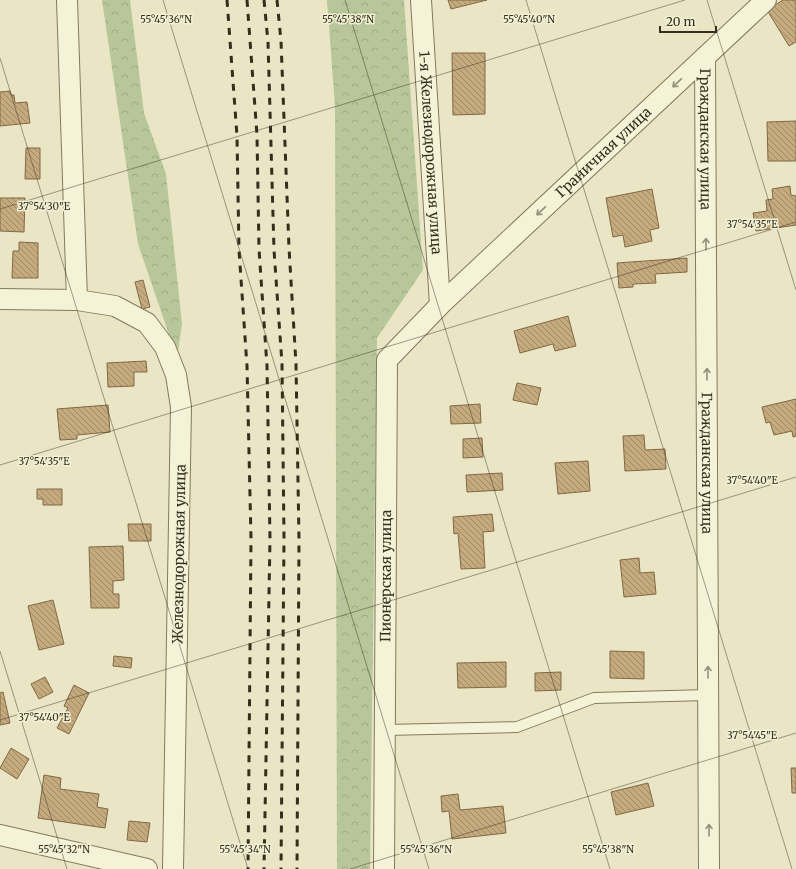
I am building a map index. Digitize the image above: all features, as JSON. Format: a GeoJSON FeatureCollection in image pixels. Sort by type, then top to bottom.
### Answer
{"type":"FeatureCollection","features":[{"type":"Feature","properties":{"kind":"street"},"geometry":{"type":"LineString","coordinates":[[67,0],[77,300]]}},
{"type":"Feature","properties":{"kind":"street","name":"1-я Железнодорожная улица"},"geometry":{"type":"LineString","coordinates":[[421,0],[440,305]]}},
{"type":"Feature","properties":{"kind":"street","name":"Граничная улица"},"geometry":{"type":"LineString","coordinates":[[440,305],[705,57],[762,1]]}},
{"type":"Feature","properties":{"kind":"street","name":"Гражданская улица"},"geometry":{"type":"LineString","coordinates":[[705,57],[709,869]]}},
{"type":"Feature","properties":{"kind":"street","name":"Железнодорожная улица"},"geometry":{"type":"LineString","coordinates":[[0,299],[77,300],[115,306],[147,323],[165,347],[176,375],[181,407],[173,869]]}},
{"type":"Feature","properties":{"kind":"street","name":"Пионерская улица"},"geometry":{"type":"LineString","coordinates":[[384,869],[387,360],[440,305]]}},
{"type":"Feature","properties":{"kind":"street"},"geometry":{"type":"LineString","coordinates":[[0,835],[147,869]]}},
{"type":"Feature","properties":{"kind":"lane"},"geometry":{"type":"LineString","coordinates":[[385,730],[517,727],[594,698],[708,694]]}},
{"type":"Feature","properties":{"kind":"green space"},"geometry":{"type":"Polygon","coordinates":[[[102,0],[130,0],[144,113],[166,174],[182,324],[177,358],[138,244],[102,0]]]}},
{"type":"Feature","properties":{"kind":"green space"},"geometry":{"type":"Polygon","coordinates":[[[327,0],[404,0],[423,270],[377,338],[370,869],[337,869],[335,107],[327,0]]]}},
{"type":"Feature","properties":{"kind":"building"},"geometry":{"type":"Polygon","coordinates":[[[448,0],[487,0],[451,9],[448,0]]]}},
{"type":"Feature","properties":{"kind":"building"},"geometry":{"type":"Polygon","coordinates":[[[783,0],[796,0],[796,42],[789,46],[767,10],[783,0]]]}},
{"type":"Feature","properties":{"kind":"building"},"geometry":{"type":"Polygon","coordinates":[[[452,53],[485,53],[485,114],[453,115],[452,53]]]}},
{"type":"Feature","properties":{"kind":"building"},"geometry":{"type":"Polygon","coordinates":[[[10,91],[11,95],[14,95],[15,103],[27,102],[30,123],[0,126],[0,92],[10,91]]]}},
{"type":"Feature","properties":{"kind":"building"},"geometry":{"type":"Polygon","coordinates":[[[796,121],[796,161],[768,161],[767,122],[796,121]]]}},
{"type":"Feature","properties":{"kind":"building"},"geometry":{"type":"Polygon","coordinates":[[[26,148],[40,148],[40,179],[25,179],[26,148]]]}},
{"type":"Feature","properties":{"kind":"building"},"geometry":{"type":"Polygon","coordinates":[[[790,186],[791,195],[796,196],[796,225],[756,231],[753,213],[767,211],[766,200],[773,199],[772,189],[790,186]]]}},
{"type":"Feature","properties":{"kind":"building"},"geometry":{"type":"Polygon","coordinates":[[[652,189],[659,228],[650,230],[652,241],[625,247],[623,235],[613,237],[606,198],[652,189]]]}},
{"type":"Feature","properties":{"kind":"building"},"geometry":{"type":"Polygon","coordinates":[[[0,198],[25,198],[24,232],[0,231],[0,198]]]}},
{"type":"Feature","properties":{"kind":"building"},"geometry":{"type":"Polygon","coordinates":[[[19,242],[38,243],[38,278],[12,278],[13,251],[19,251],[19,242]]]}},
{"type":"Feature","properties":{"kind":"building"},"geometry":{"type":"Polygon","coordinates":[[[687,258],[687,272],[655,274],[656,283],[633,284],[633,287],[619,288],[617,263],[687,258]]]}},
{"type":"Feature","properties":{"kind":"building"},"geometry":{"type":"Polygon","coordinates":[[[143,280],[150,307],[142,309],[135,282],[143,280]]]}},
{"type":"Feature","properties":{"kind":"building"},"geometry":{"type":"Polygon","coordinates":[[[568,316],[576,346],[555,351],[553,344],[520,353],[514,331],[568,316]]]}},
{"type":"Feature","properties":{"kind":"building"},"geometry":{"type":"Polygon","coordinates":[[[146,361],[147,372],[134,372],[134,386],[108,387],[107,363],[146,361]]]}},
{"type":"Feature","properties":{"kind":"building"},"geometry":{"type":"Polygon","coordinates":[[[517,383],[541,388],[537,405],[513,400],[517,383]]]}},
{"type":"Feature","properties":{"kind":"building"},"geometry":{"type":"Polygon","coordinates":[[[796,399],[796,436],[793,437],[792,431],[774,435],[770,422],[766,423],[762,407],[796,399]]]}},
{"type":"Feature","properties":{"kind":"building"},"geometry":{"type":"Polygon","coordinates":[[[480,404],[481,423],[451,424],[450,406],[480,404]]]}},
{"type":"Feature","properties":{"kind":"building"},"geometry":{"type":"Polygon","coordinates":[[[108,405],[110,432],[77,435],[77,439],[60,440],[57,409],[108,405]]]}},
{"type":"Feature","properties":{"kind":"building"},"geometry":{"type":"Polygon","coordinates":[[[644,435],[645,450],[665,449],[666,469],[625,471],[623,436],[644,435]]]}},
{"type":"Feature","properties":{"kind":"building"},"geometry":{"type":"Polygon","coordinates":[[[482,438],[483,457],[463,458],[463,439],[482,438]]]}},
{"type":"Feature","properties":{"kind":"building"},"geometry":{"type":"Polygon","coordinates":[[[588,461],[590,491],[558,494],[555,463],[588,461]]]}},
{"type":"Feature","properties":{"kind":"building"},"geometry":{"type":"Polygon","coordinates":[[[502,473],[503,490],[467,492],[466,475],[502,473]]]}},
{"type":"Feature","properties":{"kind":"building"},"geometry":{"type":"Polygon","coordinates":[[[37,489],[62,489],[62,505],[43,505],[43,499],[37,499],[37,489]]]}},
{"type":"Feature","properties":{"kind":"building"},"geometry":{"type":"Polygon","coordinates":[[[492,514],[494,531],[483,532],[485,568],[461,569],[458,533],[454,534],[453,517],[492,514]]]}},
{"type":"Feature","properties":{"kind":"building"},"geometry":{"type":"Polygon","coordinates":[[[128,524],[151,524],[151,541],[129,541],[128,524]]]}},
{"type":"Feature","properties":{"kind":"building"},"geometry":{"type":"Polygon","coordinates":[[[123,546],[124,580],[113,581],[113,594],[119,594],[119,608],[91,608],[89,547],[123,546]]]}},
{"type":"Feature","properties":{"kind":"building"},"geometry":{"type":"Polygon","coordinates":[[[639,558],[640,573],[654,572],[656,594],[624,597],[620,560],[639,558]]]}},
{"type":"Feature","properties":{"kind":"building"},"geometry":{"type":"Polygon","coordinates":[[[53,600],[64,644],[39,650],[28,606],[53,600]]]}},
{"type":"Feature","properties":{"kind":"building"},"geometry":{"type":"Polygon","coordinates":[[[610,651],[644,652],[644,679],[610,678],[610,651]]]}},
{"type":"Feature","properties":{"kind":"building"},"geometry":{"type":"Polygon","coordinates":[[[114,656],[132,658],[131,668],[113,666],[114,656]]]}},
{"type":"Feature","properties":{"kind":"building"},"geometry":{"type":"Polygon","coordinates":[[[506,662],[506,687],[458,688],[457,663],[506,662]]]}},
{"type":"Feature","properties":{"kind":"building"},"geometry":{"type":"Polygon","coordinates":[[[561,672],[561,690],[535,691],[535,673],[561,672]]]}},
{"type":"Feature","properties":{"kind":"building"},"geometry":{"type":"Polygon","coordinates":[[[45,677],[53,692],[39,699],[31,684],[45,677]]]}},
{"type":"Feature","properties":{"kind":"building"},"geometry":{"type":"Polygon","coordinates":[[[74,685],[89,693],[69,734],[57,728],[68,708],[64,706],[74,685]]]}},
{"type":"Feature","properties":{"kind":"building"},"geometry":{"type":"Polygon","coordinates":[[[3,692],[10,723],[0,725],[0,693],[3,692]]]}},
{"type":"Feature","properties":{"kind":"building"},"geometry":{"type":"Polygon","coordinates":[[[11,748],[29,759],[17,779],[0,768],[11,748]]]}},
{"type":"Feature","properties":{"kind":"building"},"geometry":{"type":"Polygon","coordinates":[[[791,768],[796,768],[796,793],[792,793],[791,768]]]}},
{"type":"Feature","properties":{"kind":"building"},"geometry":{"type":"Polygon","coordinates":[[[44,775],[61,778],[60,789],[99,794],[97,807],[108,809],[105,828],[38,818],[44,775]]]}},
{"type":"Feature","properties":{"kind":"building"},"geometry":{"type":"Polygon","coordinates":[[[648,783],[654,806],[616,815],[611,792],[648,783]]]}},
{"type":"Feature","properties":{"kind":"building"},"geometry":{"type":"Polygon","coordinates":[[[458,794],[460,810],[503,806],[506,833],[452,839],[449,811],[442,812],[441,796],[458,794]]]}},
{"type":"Feature","properties":{"kind":"building"},"geometry":{"type":"Polygon","coordinates":[[[129,821],[150,823],[147,842],[127,840],[129,821]]]}},
{"type":"Feature","properties":{"kind":"railway"},"geometry":{"type":"LineString","coordinates":[[227,0],[237,136],[239,250],[247,366],[251,539],[248,869]]}},
{"type":"Feature","properties":{"kind":"railway"},"geometry":{"type":"LineString","coordinates":[[247,0],[257,135],[259,249],[267,366],[270,539],[264,869]]}},
{"type":"Feature","properties":{"kind":"railway"},"geometry":{"type":"LineString","coordinates":[[264,0],[268,42],[274,250],[282,364],[284,538],[281,869]]}},
{"type":"Feature","properties":{"kind":"railway"},"geometry":{"type":"LineString","coordinates":[[277,0],[281,41],[289,248],[296,364],[299,540],[297,869]]}}]}
